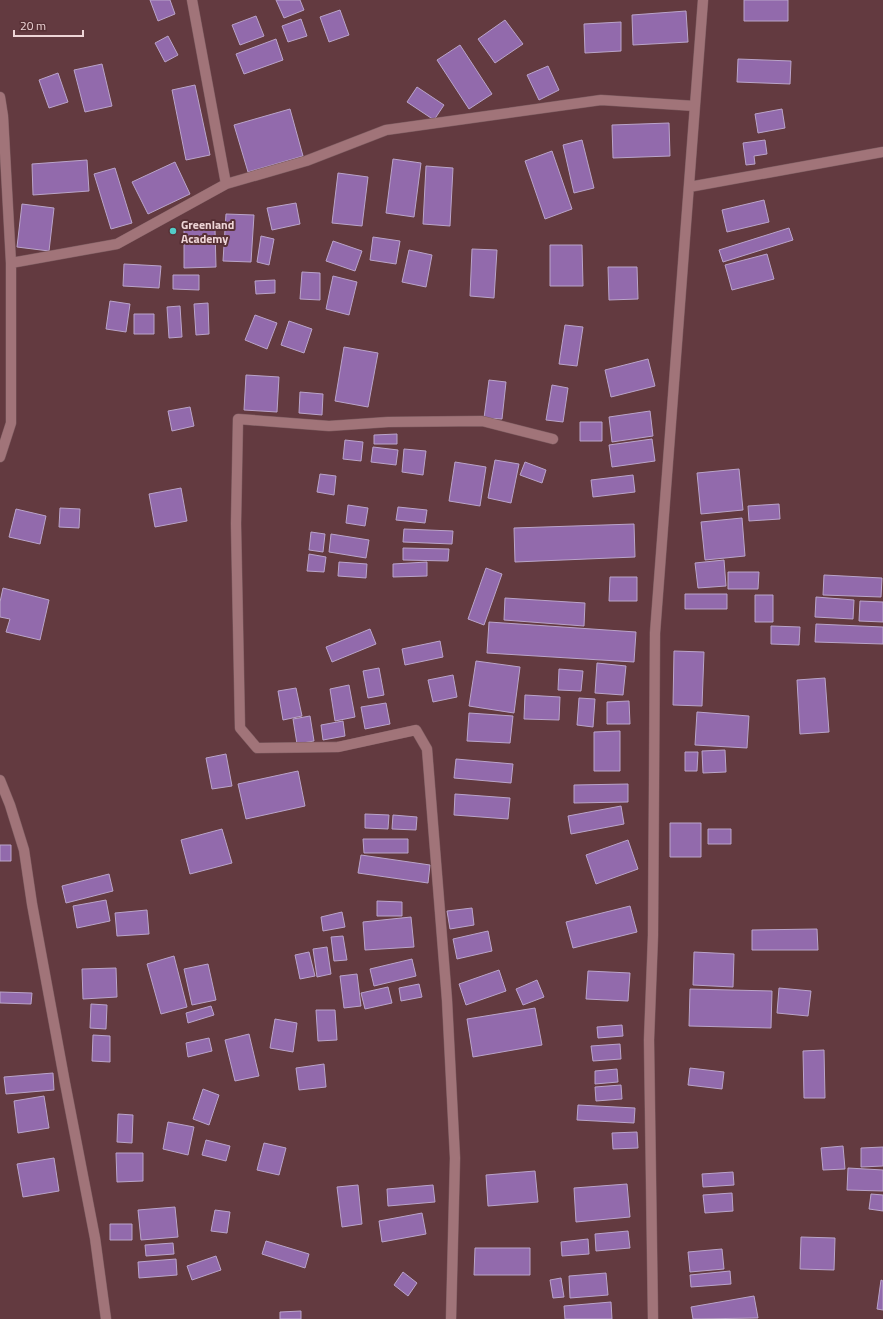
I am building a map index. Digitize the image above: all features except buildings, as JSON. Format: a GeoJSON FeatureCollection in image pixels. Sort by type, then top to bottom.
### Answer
{"type":"FeatureCollection","features":[{"type":"Feature","properties":{"kind":"street"},"geometry":{"type":"LineString","coordinates":[[192,0],[226,184]]}},
{"type":"Feature","properties":{"kind":"street"},"geometry":{"type":"LineString","coordinates":[[653,1319],[649,1040],[653,935],[655,633],[703,0]]}},
{"type":"Feature","properties":{"kind":"street"},"geometry":{"type":"LineString","coordinates":[[0,97],[3,116],[11,263],[11,423],[0,457]]}},
{"type":"Feature","properties":{"kind":"street"},"geometry":{"type":"LineString","coordinates":[[11,263],[117,244],[226,184],[306,161],[386,130],[601,100],[695,106]]}},
{"type":"Feature","properties":{"kind":"street"},"geometry":{"type":"LineString","coordinates":[[689,187],[883,152]]}},
{"type":"Feature","properties":{"kind":"street"},"geometry":{"type":"LineString","coordinates":[[451,1319],[455,1158],[447,1000],[427,750],[416,730],[338,747],[258,748],[240,728],[236,524],[238,418],[329,426],[388,422],[482,421],[553,438]]}},
{"type":"Feature","properties":{"kind":"street"},"geometry":{"type":"LineString","coordinates":[[0,780],[10,805],[24,850],[64,1075],[96,1238],[106,1319]]}},
{"type":"Feature","properties":{"kind":"place","name":"Greenland Academy"},"geometry":{"type":"Point","coordinates":[173,231]}}]}
